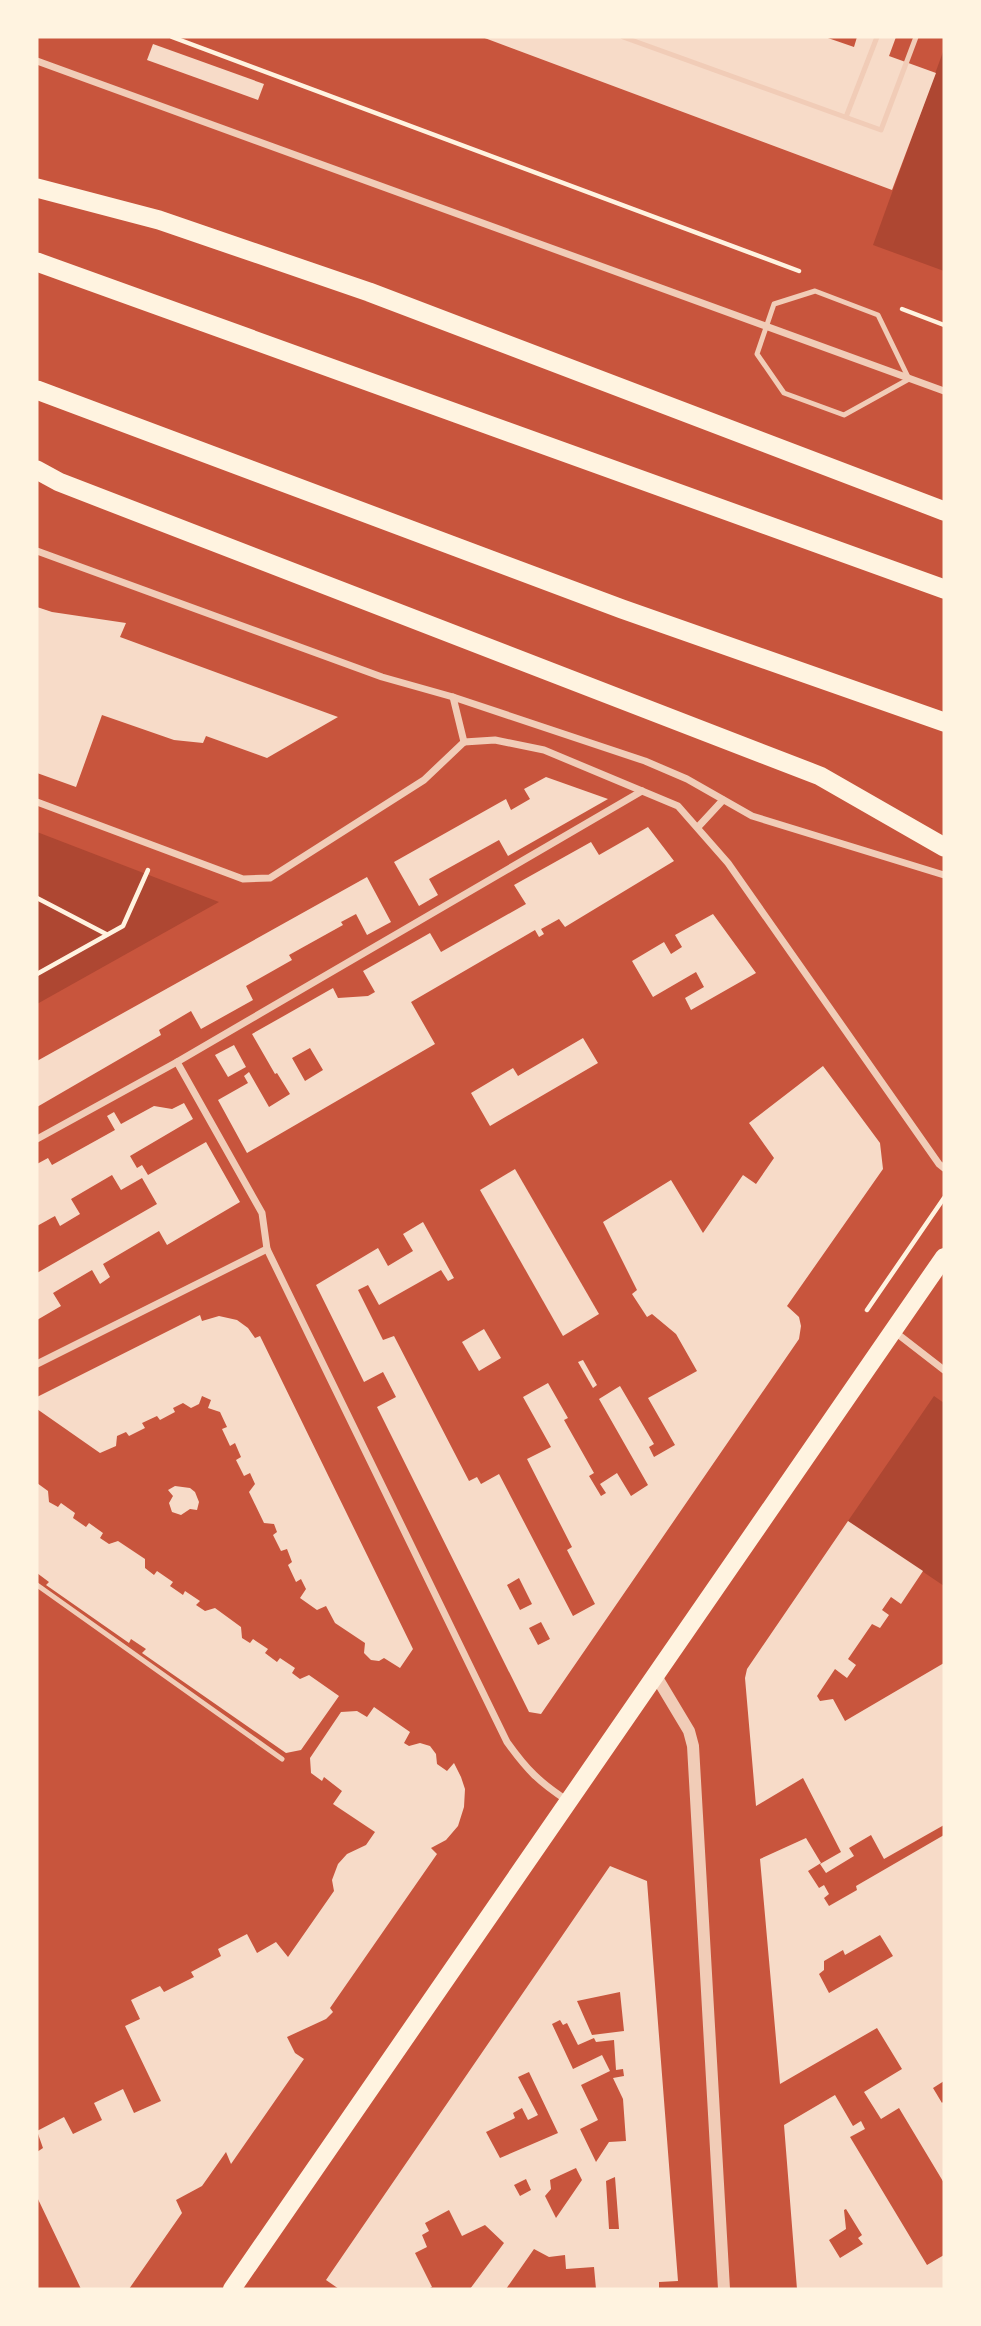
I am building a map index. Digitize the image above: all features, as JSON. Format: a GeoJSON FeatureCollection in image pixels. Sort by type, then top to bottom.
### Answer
{"type":"FeatureCollection","features":[{"type":"Feature","properties":{"kind":"highway"},"geometry":{"type":"LineString","coordinates":[[37,188],[159,219],[369,292],[944,511]]}},
{"type":"Feature","properties":{"kind":"highway"},"geometry":{"type":"LineString","coordinates":[[37,262],[944,589]]}},
{"type":"Feature","properties":{"kind":"highway"},"geometry":{"type":"LineString","coordinates":[[37,390],[622,609],[944,722]]}},
{"type":"Feature","properties":{"kind":"highway"},"geometry":{"type":"LineString","coordinates":[[37,470],[59,482],[820,776],[944,847]]}},
{"type":"Feature","properties":{"kind":"main road"},"geometry":{"type":"LineString","coordinates":[[232,2289],[944,1257]]}},
{"type":"Feature","properties":{"kind":"street"},"geometry":{"type":"LineString","coordinates":[[37,61],[944,391]]}},
{"type":"Feature","properties":{"kind":"street"},"geometry":{"type":"LineString","coordinates":[[37,551],[382,677],[453,697],[645,761],[687,779],[752,816],[944,875]]}},
{"type":"Feature","properties":{"kind":"street"},"geometry":{"type":"LineString","coordinates":[[453,697],[464,742]]}},
{"type":"Feature","properties":{"kind":"street"},"geometry":{"type":"LineString","coordinates":[[37,802],[243,879],[270,878],[424,780],[464,742],[495,740],[544,750],[678,806],[728,863],[944,1168]]}},
{"type":"Feature","properties":{"kind":"street"},"geometry":{"type":"LineString","coordinates":[[37,1139],[177,1062],[642,791]]}},
{"type":"Feature","properties":{"kind":"street"},"geometry":{"type":"LineString","coordinates":[[698,827],[723,800]]}},
{"type":"Feature","properties":{"kind":"street"},"geometry":{"type":"LineString","coordinates":[[177,1062],[262,1213],[267,1249],[507,1742],[525,1767],[542,1784],[569,1801]]}},
{"type":"Feature","properties":{"kind":"street"},"geometry":{"type":"LineString","coordinates":[[37,1364],[267,1249]]}},
{"type":"Feature","properties":{"kind":"street"},"geometry":{"type":"LineString","coordinates":[[893,1330],[944,1370]]}},
{"type":"Feature","properties":{"kind":"street"},"geometry":{"type":"LineString","coordinates":[[656,1676],[689,1731],[693,1746],[724,2289]]}},
{"type":"Feature","properties":{"kind":"lane"},"geometry":{"type":"LineString","coordinates":[[623,37],[881,130],[916,37]]}},
{"type":"Feature","properties":{"kind":"lane"},"geometry":{"type":"LineString","coordinates":[[846,117],[877,37]]}},
{"type":"Feature","properties":{"kind":"lane"},"geometry":{"type":"LineString","coordinates":[[815,291],[878,314],[909,379],[844,415],[784,393],[757,354],[774,304],[815,291]]}},
{"type":"Feature","properties":{"kind":"lane"},"geometry":{"type":"LineString","coordinates":[[37,1585],[282,1759]]}},
{"type":"Feature","properties":{"kind":"path"},"geometry":{"type":"LineString","coordinates":[[172,37],[803,272]]}},
{"type":"Feature","properties":{"kind":"path"},"geometry":{"type":"LineString","coordinates":[[893,306],[944,325]]}},
{"type":"Feature","properties":{"kind":"path"},"geometry":{"type":"LineString","coordinates":[[37,974],[123,926],[158,847]]}},
{"type":"Feature","properties":{"kind":"path"},"geometry":{"type":"LineString","coordinates":[[37,898],[107,935]]}},
{"type":"Feature","properties":{"kind":"shaded area"},"geometry":{"type":"Polygon","coordinates":[[[944,49],[944,271],[873,245],[944,49]]]}},
{"type":"Feature","properties":{"kind":"shaded area"},"geometry":{"type":"Polygon","coordinates":[[[37,832],[219,902],[37,1004],[37,832]]]}},
{"type":"Feature","properties":{"kind":"shaded area"},"geometry":{"type":"Polygon","coordinates":[[[934,1396],[944,1403],[944,1586],[848,1521],[934,1396]]]}},
{"type":"Feature","properties":{"kind":"building"},"geometry":{"type":"Polygon","coordinates":[[[482,37],[825,37],[854,47],[857,37],[896,37],[889,56],[936,73],[892,190],[482,37]]]}},
{"type":"Feature","properties":{"kind":"building"},"geometry":{"type":"Polygon","coordinates":[[[153,44],[264,84],[258,100],[147,60],[153,44]]]}},
{"type":"Feature","properties":{"kind":"building"},"geometry":{"type":"Polygon","coordinates":[[[37,607],[52,612],[126,623],[120,637],[338,717],[267,758],[206,736],[203,743],[174,740],[102,715],[76,787],[37,773],[37,607]]]}},
{"type":"Feature","properties":{"kind":"building"},"geometry":{"type":"Polygon","coordinates":[[[546,777],[608,799],[508,856],[499,840],[429,879],[438,895],[419,906],[394,862],[506,799],[511,810],[530,799],[524,789],[546,777]]]}},
{"type":"Feature","properties":{"kind":"building"},"geometry":{"type":"Polygon","coordinates":[[[648,827],[674,861],[565,927],[559,919],[541,929],[544,934],[539,937],[535,930],[411,1002],[435,1044],[247,1153],[218,1100],[248,1083],[244,1076],[249,1072],[269,1107],[290,1094],[252,1034],[333,988],[338,998],[368,996],[375,992],[363,971],[430,933],[441,952],[526,904],[514,885],[591,842],[599,855],[648,827]],[[310,1048],[292,1058],[305,1081],[323,1070],[310,1048]]]}},
{"type":"Feature","properties":{"kind":"building"},"geometry":{"type":"Polygon","coordinates":[[[367,877],[391,922],[367,935],[356,914],[341,922],[343,925],[289,955],[292,960],[246,986],[253,1000],[201,1029],[191,1011],[159,1030],[161,1035],[37,1107],[37,1061],[367,877]]]}},
{"type":"Feature","properties":{"kind":"building"},"geometry":{"type":"Polygon","coordinates":[[[713,914],[756,973],[691,1010],[685,998],[704,987],[696,972],[653,997],[632,961],[664,942],[671,954],[682,947],[675,935],[713,914]]]}},
{"type":"Feature","properties":{"kind":"building"},"geometry":{"type":"Polygon","coordinates":[[[583,1038],[598,1063],[490,1126],[471,1093],[513,1068],[518,1076],[583,1038]]]}},
{"type":"Feature","properties":{"kind":"building"},"geometry":{"type":"Polygon","coordinates":[[[234,1045],[246,1067],[228,1077],[215,1055],[234,1045]]]}},
{"type":"Feature","properties":{"kind":"building"},"geometry":{"type":"Polygon","coordinates":[[[823,1066],[880,1143],[883,1169],[787,1306],[799,1317],[799,1339],[541,1714],[529,1712],[377,1407],[396,1397],[383,1372],[364,1382],[316,1285],[378,1248],[388,1266],[413,1251],[403,1234],[423,1222],[454,1278],[448,1281],[441,1270],[379,1305],[368,1285],[358,1290],[383,1340],[394,1336],[469,1481],[477,1477],[481,1484],[499,1474],[573,1616],[595,1604],[567,1550],[572,1547],[527,1459],[551,1447],[523,1397],[548,1383],[568,1418],[564,1420],[594,1473],[589,1476],[601,1496],[606,1493],[600,1484],[617,1473],[631,1496],[648,1485],[599,1399],[620,1386],[654,1444],[649,1447],[654,1457],[675,1445],[648,1398],[697,1371],[676,1334],[652,1314],[647,1317],[632,1294],[637,1290],[603,1222],[671,1180],[703,1233],[743,1175],[756,1184],[774,1158],[749,1123],[823,1066]],[[519,1578],[507,1585],[520,1610],[532,1604],[519,1578]],[[541,1622],[529,1628],[538,1645],[550,1639],[541,1622]]]}},
{"type":"Feature","properties":{"kind":"building"},"geometry":{"type":"Polygon","coordinates":[[[184,1103],[193,1119],[130,1156],[137,1168],[142,1165],[148,1175],[206,1142],[240,1202],[167,1245],[159,1231],[103,1264],[110,1277],[100,1284],[92,1270],[53,1293],[61,1306],[37,1320],[37,1273],[157,1204],[142,1178],[121,1190],[112,1175],[71,1199],[80,1214],[60,1226],[55,1216],[37,1226],[37,1164],[48,1158],[52,1165],[115,1130],[107,1116],[114,1112],[121,1124],[154,1106],[172,1109],[184,1103]]]}},
{"type":"Feature","properties":{"kind":"building"},"geometry":{"type":"Polygon","coordinates":[[[515,1169],[599,1314],[563,1336],[480,1190],[515,1169]]]}},
{"type":"Feature","properties":{"kind":"building"},"geometry":{"type":"Polygon","coordinates":[[[200,1315],[202,1321],[219,1316],[237,1320],[248,1328],[255,1338],[260,1336],[413,1649],[400,1668],[384,1658],[379,1661],[371,1660],[364,1653],[365,1643],[335,1623],[326,1606],[317,1610],[300,1598],[306,1589],[301,1579],[296,1582],[288,1565],[292,1562],[287,1549],[281,1551],[273,1535],[277,1532],[274,1524],[264,1523],[249,1492],[255,1484],[250,1473],[244,1476],[236,1460],[241,1457],[235,1443],[230,1446],[222,1429],[227,1427],[220,1412],[208,1408],[211,1400],[202,1396],[199,1404],[191,1408],[183,1403],[173,1408],[175,1412],[160,1420],[157,1416],[142,1423],[145,1428],[129,1436],[126,1432],[117,1436],[116,1446],[100,1453],[37,1409],[37,1397],[200,1315]]]}},
{"type":"Feature","properties":{"kind":"building"},"geometry":{"type":"Polygon","coordinates":[[[484,1329],[501,1358],[479,1371],[462,1342],[484,1329]]]}},
{"type":"Feature","properties":{"kind":"building"},"geometry":{"type":"Polygon","coordinates":[[[583,1360],[597,1385],[593,1388],[578,1362],[583,1360]]]}},
{"type":"Feature","properties":{"kind":"building"},"geometry":{"type":"Polygon","coordinates":[[[37,1483],[48,1491],[49,1502],[58,1507],[61,1503],[75,1513],[73,1518],[86,1527],[89,1523],[103,1533],[100,1538],[109,1544],[118,1541],[145,1559],[145,1568],[154,1575],[157,1571],[173,1582],[170,1586],[183,1595],[185,1591],[200,1601],[196,1605],[205,1611],[215,1608],[241,1627],[242,1638],[250,1643],[253,1639],[268,1649],[265,1653],[277,1662],[280,1658],[295,1668],[292,1673],[300,1679],[309,1675],[339,1696],[301,1750],[286,1753],[142,1653],[146,1649],[131,1639],[129,1643],[46,1585],[49,1582],[37,1573],[37,1483]]]}},
{"type":"Feature","properties":{"kind":"building"},"geometry":{"type":"Polygon","coordinates":[[[175,1486],[190,1488],[195,1492],[199,1502],[197,1510],[190,1509],[181,1515],[172,1512],[169,1503],[173,1496],[168,1490],[175,1486]]]}},
{"type":"Feature","properties":{"kind":"building"},"geometry":{"type":"Polygon","coordinates":[[[848,1521],[923,1571],[901,1604],[891,1597],[882,1610],[889,1615],[880,1628],[872,1624],[848,1659],[856,1665],[847,1678],[835,1669],[817,1696],[820,1701],[833,1699],[845,1721],[944,1663],[944,1825],[884,1859],[871,1835],[849,1848],[854,1856],[826,1873],[820,1864],[841,1852],[803,1778],[756,1806],[745,1678],[747,1669],[848,1521]]]}},
{"type":"Feature","properties":{"kind":"building"},"geometry":{"type":"Polygon","coordinates":[[[374,1707],[410,1732],[404,1743],[409,1746],[420,1743],[430,1746],[436,1754],[437,1764],[447,1771],[454,1763],[465,1789],[464,1807],[458,1826],[446,1840],[431,1848],[437,1854],[330,2008],[333,2012],[326,2019],[287,2037],[295,2053],[304,2059],[231,2164],[226,2152],[202,2186],[176,2200],[182,2213],[129,2289],[81,2289],[37,2197],[37,2152],[43,2148],[37,2131],[64,2117],[73,2134],[102,2120],[94,2103],[123,2089],[134,2113],[161,2101],[125,2026],[140,2019],[131,2000],[160,1986],[164,1992],[194,1977],[191,1972],[221,1956],[218,1949],[247,1934],[257,1953],[276,1942],[288,1957],[334,1891],[332,1880],[338,1864],[347,1854],[366,1845],[375,1832],[333,1804],[342,1791],[324,1777],[322,1781],[311,1773],[310,1758],[341,1712],[357,1711],[367,1717],[374,1707]]]}},
{"type":"Feature","properties":{"kind":"building"},"geometry":{"type":"Polygon","coordinates":[[[944,1835],[944,2081],[933,2088],[942,2103],[944,2101],[944,2183],[899,2108],[881,2119],[864,2092],[902,2069],[877,2028],[780,2084],[760,1859],[806,1838],[821,1863],[808,1871],[819,1888],[824,1885],[829,1894],[824,1898],[829,1906],[857,1890],[856,1886],[944,1835]],[[880,1935],[845,1955],[843,1950],[824,1961],[824,1970],[819,1974],[829,1993],[893,1956],[880,1935]]]}},
{"type":"Feature","properties":{"kind":"building"},"geometry":{"type":"Polygon","coordinates":[[[610,1866],[647,1881],[678,2281],[659,2282],[659,2289],[596,2289],[594,2267],[566,2269],[565,2255],[549,2257],[534,2249],[506,2289],[470,2289],[504,2243],[485,2225],[462,2236],[449,2210],[425,2223],[429,2231],[422,2235],[427,2247],[415,2253],[432,2287],[339,2289],[326,2280],[610,1866]],[[620,1992],[577,2001],[592,2035],[624,2031],[620,1992]],[[560,2020],[552,2024],[573,2069],[602,2055],[610,2071],[581,2085],[598,2120],[580,2129],[596,2162],[609,2142],[626,2141],[623,2099],[613,2078],[624,2076],[623,2069],[616,2070],[614,2040],[596,2042],[594,2038],[578,2045],[567,2023],[563,2025],[560,2020]],[[529,2072],[518,2077],[538,2115],[528,2120],[522,2108],[513,2113],[515,2118],[486,2132],[500,2158],[558,2133],[529,2072]],[[576,2168],[550,2180],[551,2189],[545,2196],[556,2218],[582,2180],[576,2168]],[[615,2177],[606,2181],[609,2229],[619,2229],[615,2177]],[[526,2179],[514,2185],[520,2196],[531,2190],[526,2179]]]}},
{"type":"Feature","properties":{"kind":"building"},"geometry":{"type":"Polygon","coordinates":[[[835,2095],[853,2126],[861,2121],[865,2129],[850,2137],[927,2265],[944,2255],[944,2289],[797,2289],[784,2125],[835,2095]],[[846,2209],[846,2229],[829,2240],[840,2258],[863,2244],[858,2238],[862,2235],[846,2209]]]}}]}
